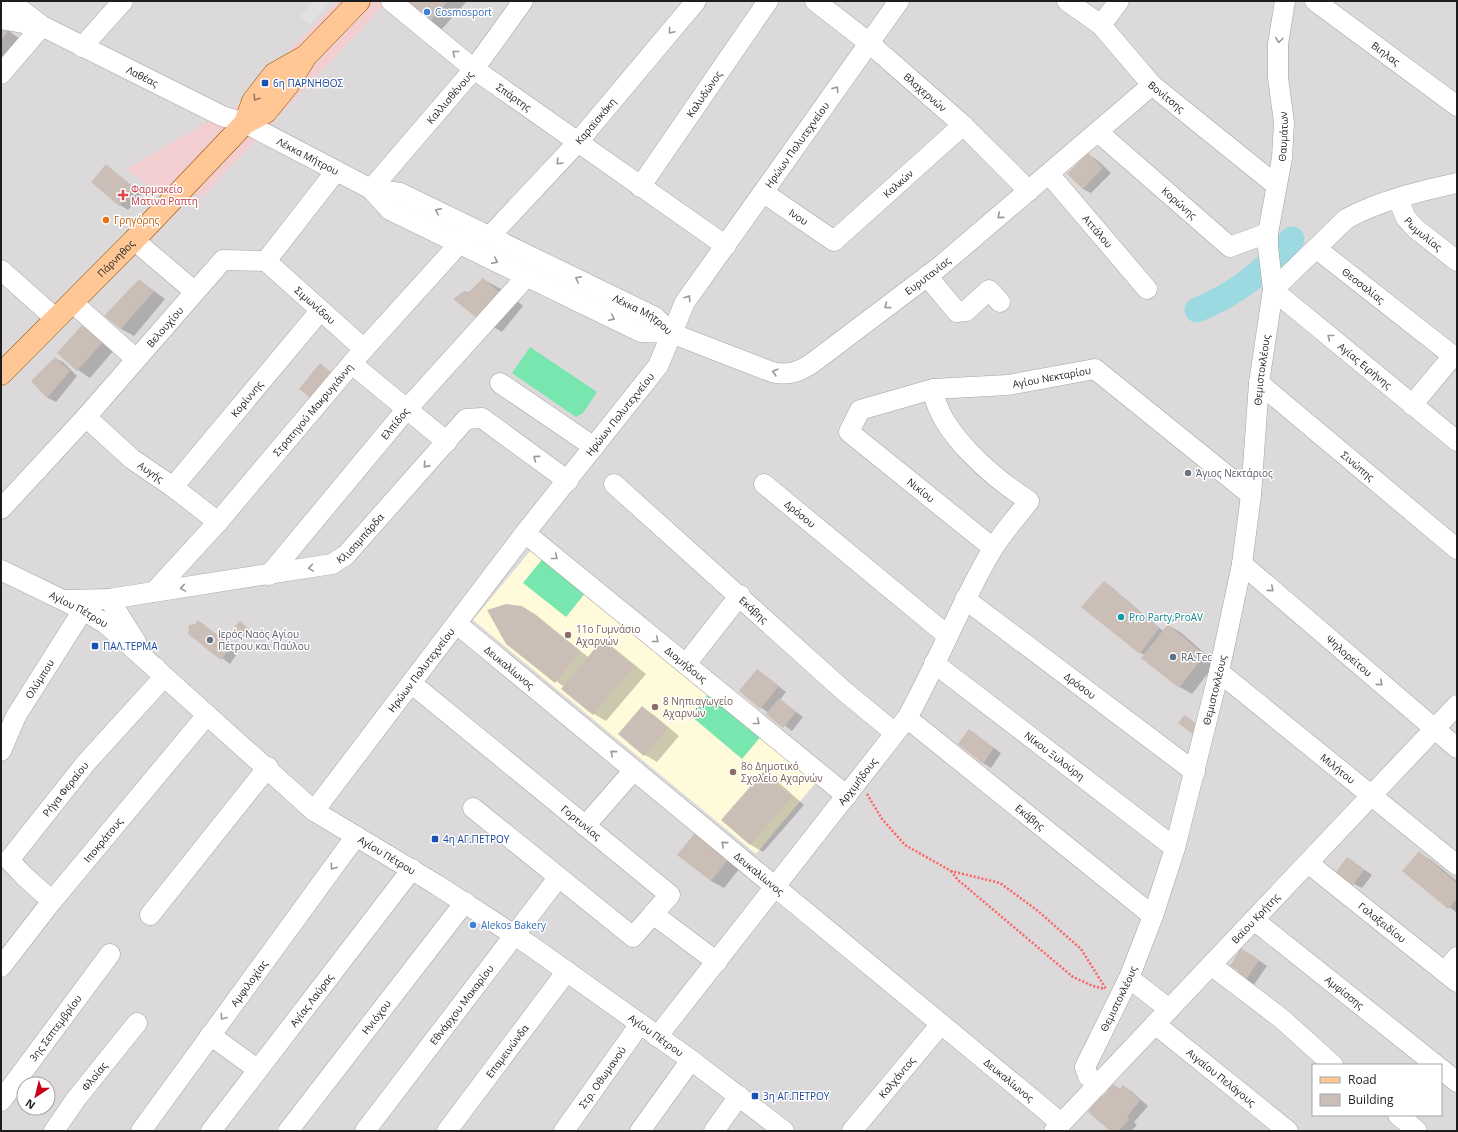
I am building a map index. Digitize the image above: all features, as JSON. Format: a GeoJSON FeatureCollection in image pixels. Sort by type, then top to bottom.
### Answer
{"type":"FeatureCollection","features":[{"type":"Feature","properties":{"kind":"main road","name":"Πάρνηθος"},"geometry":{"type":"LineString","coordinates":[[1,374],[134,240],[245,123],[266,112],[288,85],[306,56],[359,1]]}},
{"type":"Feature","properties":{"kind":"street","name":"Λαθέας"},"geometry":{"type":"LineString","coordinates":[[10,1],[42,26],[82,47],[222,116],[245,123]]}},
{"type":"Feature","properties":{"kind":"street"},"geometry":{"type":"LineString","coordinates":[[82,47],[123,1]]}},
{"type":"Feature","properties":{"kind":"street","name":"Σπάρτης"},"geometry":{"type":"LineString","coordinates":[[391,1],[474,69],[726,246]]}},
{"type":"Feature","properties":{"kind":"street","name":"Καλλισθένους"},"geometry":{"type":"LineString","coordinates":[[371,189],[474,69],[523,1]]}},
{"type":"Feature","properties":{"kind":"street","name":"Καραϊσκάκη"},"geometry":{"type":"LineString","coordinates":[[481,232],[577,142],[696,1]]}},
{"type":"Feature","properties":{"kind":"street","name":"Καλυδώνος"},"geometry":{"type":"LineString","coordinates":[[640,187],[768,1]]}},
{"type":"Feature","properties":{"kind":"street","name":"Βλαχερνών"},"geometry":{"type":"LineString","coordinates":[[815,1],[868,42],[962,125],[1029,191]]}},
{"type":"Feature","properties":{"kind":"street","name":"Ηρώων Πολυτεχνείου"},"geometry":{"type":"LineString","coordinates":[[314,810],[525,533],[568,481],[658,366],[685,302],[764,193],[868,42],[899,1]]}},
{"type":"Feature","properties":{"kind":"street","name":"Βονίτσης"},"geometry":{"type":"LineString","coordinates":[[1067,1],[1102,25],[1152,85],[1276,185]]}},
{"type":"Feature","properties":{"kind":"street"},"geometry":{"type":"LineString","coordinates":[[1102,25],[1119,1]]}},
{"type":"Feature","properties":{"kind":"street","name":"Θαυμάτων"},"geometry":{"type":"LineString","coordinates":[[1272,281],[1268,240],[1276,185],[1282,158],[1284,122],[1278,78],[1278,51],[1285,1]]}},
{"type":"Feature","properties":{"kind":"street","name":"Βιηλας"},"geometry":{"type":"LineString","coordinates":[[1315,1],[1457,106]]}},
{"type":"Feature","properties":{"kind":"street","name":"Λαθέας"},"geometry":{"type":"LineString","coordinates":[[1,16],[6,20],[42,26]]}},
{"type":"Feature","properties":{"kind":"street"},"geometry":{"type":"LineString","coordinates":[[1,74],[42,26]]}},
{"type":"Feature","properties":{"kind":"street","name":"Ευρυτανίας"},"geometry":{"type":"LineString","coordinates":[[671,333],[772,372],[780,374],[795,373],[811,364],[927,276],[1029,191],[1152,85]]}},
{"type":"Feature","properties":{"kind":"street","name":"Λέκκα Μήτρου"},"geometry":{"type":"LineString","coordinates":[[245,123],[371,189],[400,193],[655,317],[671,333]]}},
{"type":"Feature","properties":{"kind":"street","name":"Καλκών"},"geometry":{"type":"LineString","coordinates":[[834,241],[962,125]]}},
{"type":"Feature","properties":{"kind":"street","name":"Κορώνης"},"geometry":{"type":"LineString","coordinates":[[1098,132],[1230,247],[1268,240]]}},
{"type":"Feature","properties":{"kind":"street"},"geometry":{"type":"LineString","coordinates":[[266,261],[336,171]]}},
{"type":"Feature","properties":{"kind":"street","name":"Αττάλου"},"geometry":{"type":"LineString","coordinates":[[1049,174],[1147,289]]}},
{"type":"Feature","properties":{"kind":"street"},"geometry":{"type":"LineString","coordinates":[[1272,281],[1317,249],[1346,219],[1358,212],[1398,199],[1457,183]]}},
{"type":"Feature","properties":{"kind":"street","name":"Λέκκα Μήτρου"},"geometry":{"type":"LineString","coordinates":[[371,189],[390,210],[641,332],[671,333]]}},
{"type":"Feature","properties":{"kind":"street","name":"Ινου"},"geometry":{"type":"LineString","coordinates":[[764,193],[834,241]]}},
{"type":"Feature","properties":{"kind":"street","name":"Ρωμυλίας"},"geometry":{"type":"LineString","coordinates":[[1398,199],[1406,218],[1416,229],[1457,261]]}},
{"type":"Feature","properties":{"kind":"street","name":"Στρατηγού Μακρυγιάννη"},"geometry":{"type":"LineString","coordinates":[[154,592],[218,522],[358,356],[460,244],[481,232]]}},
{"type":"Feature","properties":{"kind":"street"},"geometry":{"type":"LineString","coordinates":[[134,240],[194,291]]}},
{"type":"Feature","properties":{"kind":"street","name":"Θεσσαλίας"},"geometry":{"type":"LineString","coordinates":[[1317,249],[1455,358]]}},
{"type":"Feature","properties":{"kind":"street","name":"Βελουχίου"},"geometry":{"type":"LineString","coordinates":[[1,509],[86,417],[194,291],[223,260],[266,261]]}},
{"type":"Feature","properties":{"kind":"street","name":"Σιμωνίδου"},"geometry":{"type":"LineString","coordinates":[[266,261],[320,311],[406,410],[446,442]]}},
{"type":"Feature","properties":{"kind":"street"},"geometry":{"type":"LineString","coordinates":[[1,270],[56,319]]}},
{"type":"Feature","properties":{"kind":"street","name":"Ελπίδος"},"geometry":{"type":"LineString","coordinates":[[269,575],[406,410],[527,276]]}},
{"type":"Feature","properties":{"kind":"street"},"geometry":{"type":"LineString","coordinates":[[927,276],[958,312],[966,311],[989,290],[1000,302]]}},
{"type":"Feature","properties":{"kind":"street","name":"Θεμιστοκλέους"},"geometry":{"type":"LineString","coordinates":[[1098,1085],[1088,1076],[1085,1067],[1112,994],[1129,978],[1153,916],[1175,848],[1219,672],[1242,564],[1251,495],[1259,383],[1272,281]]}},
{"type":"Feature","properties":{"kind":"street","name":"Αγίας Ειρήνης"},"geometry":{"type":"LineString","coordinates":[[1272,281],[1412,405],[1457,441]]}},
{"type":"Feature","properties":{"kind":"street"},"geometry":{"type":"LineString","coordinates":[[72,302],[136,359]]}},
{"type":"Feature","properties":{"kind":"street","name":"Κορίννης"},"geometry":{"type":"LineString","coordinates":[[173,487],[320,311]]}},
{"type":"Feature","properties":{"kind":"street"},"geometry":{"type":"LineString","coordinates":[[1412,405],[1455,358]]}},
{"type":"Feature","properties":{"kind":"street","name":"Αγίου Νεκταρίου"},"geometry":{"type":"LineString","coordinates":[[849,432],[860,410],[933,390],[1008,385],[1095,369],[1251,495]]}},
{"type":"Feature","properties":{"kind":"street"},"geometry":{"type":"LineString","coordinates":[[500,383],[594,447]]}},
{"type":"Feature","properties":{"kind":"street","name":"Σινώπης"},"geometry":{"type":"LineString","coordinates":[[1259,383],[1457,550]]}},
{"type":"Feature","properties":{"kind":"street","name":"Αρχιμήδους"},"geometry":{"type":"LineString","coordinates":[[656,1037],[717,962],[901,726],[922,692],[965,599],[993,548],[1029,501],[995,476],[966,449],[942,415],[934,398],[933,390]]}},
{"type":"Feature","properties":{"kind":"street","name":"Αυγής"},"geometry":{"type":"LineString","coordinates":[[86,417],[132,459],[173,487],[218,522]]}},
{"type":"Feature","properties":{"kind":"street","name":"Κλισαμπάρδα"},"geometry":{"type":"LineString","coordinates":[[46,592],[63,600],[109,599],[332,564],[346,555],[466,419],[482,418],[568,481]]}},
{"type":"Feature","properties":{"kind":"street","name":"Νικίου"},"geometry":{"type":"LineString","coordinates":[[849,432],[993,548]]}},
{"type":"Feature","properties":{"kind":"street","name":"Εκάβης"},"geometry":{"type":"LineString","coordinates":[[614,484],[740,595],[844,691],[901,726],[1153,916]]}},
{"type":"Feature","properties":{"kind":"street","name":"Δρόσου"},"geometry":{"type":"LineString","coordinates":[[764,484],[948,636]]}},
{"type":"Feature","properties":{"kind":"street","name":"Διομήδους"},"geometry":{"type":"LineString","coordinates":[[525,533],[686,664],[852,790]]}},
{"type":"Feature","properties":{"kind":"street","name":"Ψηλορείτου"},"geometry":{"type":"LineString","coordinates":[[1242,564],[1457,748]]}},
{"type":"Feature","properties":{"kind":"street","name":"Αγίου Πέτρου"},"geometry":{"type":"LineString","coordinates":[[1,570],[83,610],[106,624],[207,715],[268,767],[314,810],[412,869],[514,934],[656,1037],[691,1060],[784,1131]]}},
{"type":"Feature","properties":{"kind":"street"},"geometry":{"type":"LineString","coordinates":[[686,664],[740,595]]}},
{"type":"Feature","properties":{"kind":"street"},"geometry":{"type":"LineString","coordinates":[[109,599],[143,654],[164,677]]}},
{"type":"Feature","properties":{"kind":"street","name":"Δρόσου"},"geometry":{"type":"LineString","coordinates":[[965,599],[1195,772]]}},
{"type":"Feature","properties":{"kind":"street","name":"Ολύμπου"},"geometry":{"type":"LineString","coordinates":[[1,751],[16,716],[83,610]]}},
{"type":"Feature","properties":{"kind":"street","name":"Δευκαλίωνος"},"geometry":{"type":"LineString","coordinates":[[457,624],[941,1024],[1058,1127]]}},
{"type":"Feature","properties":{"kind":"street","name":"Νίκου Ξυλούρη"},"geometry":{"type":"LineString","coordinates":[[934,664],[1175,848]]}},
{"type":"Feature","properties":{"kind":"street","name":"Μιλήτου"},"geometry":{"type":"LineString","coordinates":[[1219,672],[1457,865]]}},
{"type":"Feature","properties":{"kind":"street","name":"Ρήγα Φεραίου"},"geometry":{"type":"LineString","coordinates":[[52,901],[24,876],[9,860],[85,764],[164,677]]}},
{"type":"Feature","properties":{"kind":"street","name":"Γορτυνίας"},"geometry":{"type":"LineString","coordinates":[[411,683],[670,895],[653,914]]}},
{"type":"Feature","properties":{"kind":"street","name":"Βαϊου Κρήτης"},"geometry":{"type":"LineString","coordinates":[[1058,1127],[1457,705]]}},
{"type":"Feature","properties":{"kind":"street","name":"Ιποκράτους"},"geometry":{"type":"LineString","coordinates":[[1,967],[52,901],[207,715]]}},
{"type":"Feature","properties":{"kind":"street"},"geometry":{"type":"LineString","coordinates":[[150,914],[268,767]]}},
{"type":"Feature","properties":{"kind":"street"},"geometry":{"type":"LineString","coordinates":[[584,826],[634,770]]}},
{"type":"Feature","properties":{"kind":"street"},"geometry":{"type":"LineString","coordinates":[[473,808],[632,937],[653,914],[717,962]]}},
{"type":"Feature","properties":{"kind":"street","name":"Αμφιλοχίας"},"geometry":{"type":"LineString","coordinates":[[141,1131],[356,836]]}},
{"type":"Feature","properties":{"kind":"street","name":"Γαλαξειδίου"},"geometry":{"type":"LineString","coordinates":[[1308,863],[1451,977]]}},
{"type":"Feature","properties":{"kind":"street","name":"Αγίας Λαύρας"},"geometry":{"type":"LineString","coordinates":[[211,1131],[257,1069],[412,869]]}},
{"type":"Feature","properties":{"kind":"street","name":"Εθνάρχου Μακαρίου"},"geometry":{"type":"LineString","coordinates":[[366,1131],[558,878]]}},
{"type":"Feature","properties":{"kind":"street","name":"Ηνιόχου"},"geometry":{"type":"LineString","coordinates":[[288,1131],[465,902]]}},
{"type":"Feature","properties":{"kind":"street","name":"Αμφίσσης"},"geometry":{"type":"LineString","coordinates":[[1254,920],[1435,1064]]}},
{"type":"Feature","properties":{"kind":"street","name":"3ης Σεπτεμβρίου"},"geometry":{"type":"LineString","coordinates":[[1,1101],[110,954]]}},
{"type":"Feature","properties":{"kind":"street"},"geometry":{"type":"LineString","coordinates":[[1451,977],[1457,957]]}},
{"type":"Feature","properties":{"kind":"street"},"geometry":{"type":"LineString","coordinates":[[1211,965],[1282,1019],[1332,1064]]}},
{"type":"Feature","properties":{"kind":"street","name":"Επαμεινώνδα"},"geometry":{"type":"LineString","coordinates":[[447,1131],[567,971]]}},
{"type":"Feature","properties":{"kind":"street"},"geometry":{"type":"LineString","coordinates":[[1129,978],[1169,1009]]}},
{"type":"Feature","properties":{"kind":"street","name":"Φλοίας"},"geometry":{"type":"LineString","coordinates":[[54,1131],[76,1099],[137,1023]]}},
{"type":"Feature","properties":{"kind":"street","name":"Στρ. Οθωμανού"},"geometry":{"type":"LineString","coordinates":[[564,1131],[640,1024]]}},
{"type":"Feature","properties":{"kind":"street","name":"Καλχάντος"},"geometry":{"type":"LineString","coordinates":[[852,1131],[941,1024]]}},
{"type":"Feature","properties":{"kind":"street","name":"Αιγαίου Πελάγους"},"geometry":{"type":"LineString","coordinates":[[1155,1024],[1288,1131]]}},
{"type":"Feature","properties":{"kind":"street"},"geometry":{"type":"LineString","coordinates":[[210,1035],[257,1069]]}},
{"type":"Feature","properties":{"kind":"street"},"geometry":{"type":"LineString","coordinates":[[640,1131],[691,1060]]}},
{"type":"Feature","properties":{"kind":"street"},"geometry":{"type":"LineString","coordinates":[[1442,1070],[1457,1082]]}},
{"type":"Feature","properties":{"kind":"street"},"geometry":{"type":"LineString","coordinates":[[714,1131],[739,1096]]}},
{"type":"Feature","properties":{"kind":"street"},"geometry":{"type":"LineString","coordinates":[[1399,1116],[1418,1131]]}},
{"type":"Feature","properties":{"kind":"path"},"geometry":{"type":"LineString","coordinates":[[852,790],[864,789],[882,819],[905,845],[951,871],[1000,883],[1032,906],[1081,949],[1112,994]]}},
{"type":"Feature","properties":{"kind":"path"},"geometry":{"type":"LineString","coordinates":[[951,871],[958,880],[1073,977],[1112,994]]}},
{"type":"Feature","properties":{"kind":"shaded area"},"geometry":{"type":"Polygon","coordinates":[[[1,1],[337,1],[237,105],[222,116],[202,197],[388,1],[1457,1],[1457,1131],[1,1131],[1,1]]]}},
{"type":"Feature","properties":{"kind":"shaded area"},"geometry":{"type":"Polygon","coordinates":[[[313,1],[331,1],[310,24],[300,17],[313,1]]]}},
{"type":"Feature","properties":{"kind":"shaded area"},"geometry":{"type":"Polygon","coordinates":[[[337,1],[388,1],[202,197],[149,186],[126,169],[237,105],[337,1]]]}},
{"type":"Feature","properties":{"kind":"shaded area"},"geometry":{"type":"Polygon","coordinates":[[[535,545],[818,780],[756,854],[473,620],[535,545]]]}},
{"type":"Feature","properties":{"kind":"green space"},"geometry":{"type":"Polygon","coordinates":[[[530,347],[597,392],[583,413],[576,417],[512,373],[530,347]]]}},
{"type":"Feature","properties":{"kind":"green space"},"geometry":{"type":"Polygon","coordinates":[[[544,557],[586,592],[566,617],[523,583],[544,557]]]}},
{"type":"Feature","properties":{"kind":"green space"},"geometry":{"type":"Polygon","coordinates":[[[710,692],[762,735],[742,759],[691,716],[710,692]]]}},
{"type":"Feature","properties":{"kind":"building","name":"Cosmosport"},"geometry":{"type":"Polygon","coordinates":[[[404,1],[448,1],[428,23],[404,1]]]}},
{"type":"Feature","properties":{"kind":"building"},"geometry":{"type":"Polygon","coordinates":[[[1,26],[8,31],[1,41],[1,26]]]}},
{"type":"Feature","properties":{"kind":"building"},"geometry":{"type":"Polygon","coordinates":[[[1088,153],[1103,168],[1083,189],[1067,174],[1088,153]]]}},
{"type":"Feature","properties":{"kind":"building"},"geometry":{"type":"Polygon","coordinates":[[[106,164],[134,188],[119,206],[91,182],[106,164]]]}},
{"type":"Feature","properties":{"kind":"building"},"geometry":{"type":"Polygon","coordinates":[[[483,278],[499,292],[477,318],[453,299],[464,291],[469,292],[483,278]]]}},
{"type":"Feature","properties":{"kind":"building"},"geometry":{"type":"Polygon","coordinates":[[[139,279],[154,291],[121,329],[104,316],[139,279]]]}},
{"type":"Feature","properties":{"kind":"building"},"geometry":{"type":"Polygon","coordinates":[[[83,324],[102,343],[77,371],[57,353],[83,324]]]}},
{"type":"Feature","properties":{"kind":"building"},"geometry":{"type":"Polygon","coordinates":[[[55,357],[70,371],[47,398],[31,381],[55,357]]]}},
{"type":"Feature","properties":{"kind":"building"},"geometry":{"type":"Polygon","coordinates":[[[320,363],[332,373],[312,399],[299,389],[320,363]]]}},
{"type":"Feature","properties":{"kind":"building","name":"Pro Party,ProAV"},"geometry":{"type":"Polygon","coordinates":[[[1104,581],[1159,628],[1140,654],[1081,607],[1104,581]]]}},
{"type":"Feature","properties":{"kind":"building"},"geometry":{"type":"Polygon","coordinates":[[[506,604],[522,606],[580,652],[555,683],[506,644],[487,610],[506,604]]]}},
{"type":"Feature","properties":{"kind":"building","name":"Ιερός Ναός Αγίου Πέτρου και Παύλου"},"geometry":{"type":"Polygon","coordinates":[[[198,620],[232,646],[221,660],[188,634],[189,625],[195,624],[198,620]]]}},
{"type":"Feature","properties":{"kind":"building"},"geometry":{"type":"Polygon","coordinates":[[[240,621],[252,632],[246,638],[234,627],[240,621]]]}},
{"type":"Feature","properties":{"kind":"building","name":"RA.Tec"},"geometry":{"type":"Polygon","coordinates":[[[1168,624],[1204,655],[1179,688],[1141,658],[1168,624]]]}},
{"type":"Feature","properties":{"kind":"building"},"geometry":{"type":"Polygon","coordinates":[[[602,640],[634,666],[593,715],[561,689],[602,640]]]}},
{"type":"Feature","properties":{"kind":"building"},"geometry":{"type":"Polygon","coordinates":[[[757,669],[779,686],[760,709],[739,691],[757,669]]]}},
{"type":"Feature","properties":{"kind":"building"},"geometry":{"type":"Polygon","coordinates":[[[779,698],[796,712],[783,728],[766,714],[779,698]]]}},
{"type":"Feature","properties":{"kind":"building"},"geometry":{"type":"Polygon","coordinates":[[[642,706],[668,728],[644,756],[618,734],[642,706]]]}},
{"type":"Feature","properties":{"kind":"building"},"geometry":{"type":"Polygon","coordinates":[[[1184,715],[1200,726],[1194,735],[1178,723],[1184,715]]]}},
{"type":"Feature","properties":{"kind":"building"},"geometry":{"type":"Polygon","coordinates":[[[969,729],[994,748],[983,764],[958,744],[969,729]]]}},
{"type":"Feature","properties":{"kind":"building"},"geometry":{"type":"Polygon","coordinates":[[[763,772],[792,797],[750,845],[721,820],[763,772]]]}},
{"type":"Feature","properties":{"kind":"building"},"geometry":{"type":"Polygon","coordinates":[[[695,833],[728,860],[711,881],[677,855],[695,833]]]}},
{"type":"Feature","properties":{"kind":"building"},"geometry":{"type":"Polygon","coordinates":[[[1419,851],[1457,883],[1457,899],[1448,909],[1402,871],[1419,851]]]}},
{"type":"Feature","properties":{"kind":"building"},"geometry":{"type":"Polygon","coordinates":[[[1347,857],[1364,870],[1353,885],[1336,872],[1347,857]]]}},
{"type":"Feature","properties":{"kind":"building"},"geometry":{"type":"Polygon","coordinates":[[[1241,948],[1259,960],[1244,983],[1234,976],[1238,971],[1230,966],[1241,948]]]}},
{"type":"Feature","properties":{"kind":"building"},"geometry":{"type":"Polygon","coordinates":[[[1113,1084],[1120,1089],[1123,1085],[1140,1100],[1127,1117],[1129,1119],[1119,1131],[1110,1131],[1088,1112],[1098,1097],[1103,1096],[1113,1084]]]}},
{"type":"Feature","properties":{"kind":"waterway"},"geometry":{"type":"LineString","coordinates":[[1197,310],[1237,289],[1271,262],[1292,239]]}},
{"type":"Feature","properties":{"kind":"place","name":"Cosmosport"},"geometry":{"type":"Point","coordinates":[427,12]}},
{"type":"Feature","properties":{"kind":"place","name":"6η ΠΑΡΝΗΘΟΣ"},"geometry":{"type":"Point","coordinates":[265,83]}},
{"type":"Feature","properties":{"kind":"place","name":"Φαρμακείο Ματινα Ραπτη"},"geometry":{"type":"Point","coordinates":[123,195]}},
{"type":"Feature","properties":{"kind":"place","name":"Γρηγόρης"},"geometry":{"type":"Point","coordinates":[106,220]}},
{"type":"Feature","properties":{"kind":"place","name":"Άγιος Νεκτάριος"},"geometry":{"type":"Point","coordinates":[1188,473]}},
{"type":"Feature","properties":{"kind":"place","name":"Pro Party,ProAV"},"geometry":{"type":"Point","coordinates":[1121,617]}},
{"type":"Feature","properties":{"kind":"place","name":"11ο Γυμνάσιο Αχαρνών"},"geometry":{"type":"Point","coordinates":[568,635]}},
{"type":"Feature","properties":{"kind":"place","name":"Ιερός Ναός Αγίου Πέτρου και Παύλου"},"geometry":{"type":"Point","coordinates":[210,640]}},
{"type":"Feature","properties":{"kind":"place","name":"ΠΑΛ.ΤΕΡΜΑ"},"geometry":{"type":"Point","coordinates":[95,646]}},
{"type":"Feature","properties":{"kind":"place","name":"RA.Tec"},"geometry":{"type":"Point","coordinates":[1173,657]}},
{"type":"Feature","properties":{"kind":"place","name":"8 Νηπιαγωγείο Αχαρνών"},"geometry":{"type":"Point","coordinates":[655,707]}},
{"type":"Feature","properties":{"kind":"place","name":"8ο Δημοτικό Σχολείο Αχαρνών"},"geometry":{"type":"Point","coordinates":[733,772]}},
{"type":"Feature","properties":{"kind":"place","name":"4η ΑΓ.ΠΕΤΡΟΥ"},"geometry":{"type":"Point","coordinates":[435,839]}},
{"type":"Feature","properties":{"kind":"place","name":"Alekos Bakery"},"geometry":{"type":"Point","coordinates":[473,925]}},
{"type":"Feature","properties":{"kind":"place","name":"3η ΑΓ.ΠΕΤΡΟΥ"},"geometry":{"type":"Point","coordinates":[755,1096]}}]}
